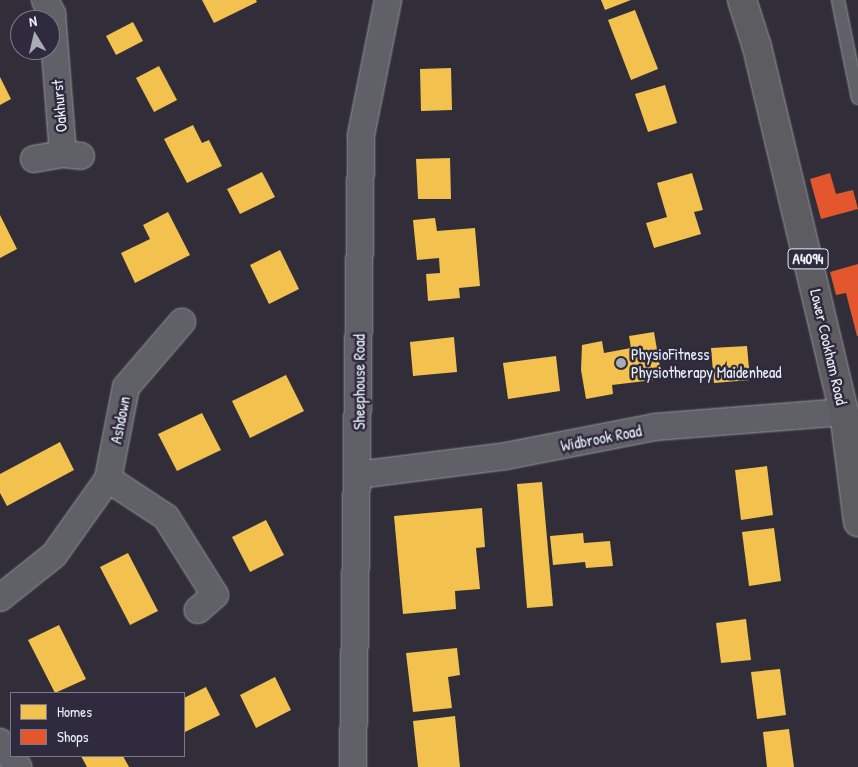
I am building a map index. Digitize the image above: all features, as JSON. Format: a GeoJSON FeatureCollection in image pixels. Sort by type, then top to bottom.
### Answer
{"type":"FeatureCollection","features":[{"type":"Feature","properties":{"kind":"main road","name":"Lower Cookham Road"},"geometry":{"type":"LineString","coordinates":[[742,0],[757,48],[844,412],[858,522]]}},
{"type":"Feature","properties":{"kind":"street","name":"Oakhurst"},"geometry":{"type":"LineString","coordinates":[[34,159],[72,155],[52,14],[46,0]]}},
{"type":"Feature","properties":{"kind":"street","name":"Sheephouse Road"},"geometry":{"type":"LineString","coordinates":[[353,767],[361,135],[388,0]]}},
{"type":"Feature","properties":{"kind":"street","name":"Ashdown"},"geometry":{"type":"LineString","coordinates":[[0,598],[54,555],[108,479],[126,387],[182,322]]}},
{"type":"Feature","properties":{"kind":"street","name":"Widbrook Road"},"geometry":{"type":"LineString","coordinates":[[358,475],[506,456],[655,427],[844,412]]}},
{"type":"Feature","properties":{"kind":"street"},"geometry":{"type":"LineString","coordinates":[[108,479],[166,516],[214,606]]}},
{"type":"Feature","properties":{"kind":"street"},"geometry":{"type":"LineString","coordinates":[[0,742],[10,756]]}},
{"type":"Feature","properties":{"kind":"lane"},"geometry":{"type":"LineString","coordinates":[[838,0],[858,98]]}},
{"type":"Feature","properties":{"kind":"building: Homes"},"geometry":{"type":"Polygon","coordinates":[[[202,0],[256,0],[257,2],[214,23],[202,0]]]}},
{"type":"Feature","properties":{"kind":"building: Homes"},"geometry":{"type":"Polygon","coordinates":[[[601,0],[631,0],[605,10],[601,0]]]}},
{"type":"Feature","properties":{"kind":"building: Homes"},"geometry":{"type":"Polygon","coordinates":[[[635,10],[658,69],[631,80],[608,20],[635,10]]]}},
{"type":"Feature","properties":{"kind":"building: Homes"},"geometry":{"type":"Polygon","coordinates":[[[133,22],[143,41],[116,55],[106,36],[133,22]]]}},
{"type":"Feature","properties":{"kind":"building: Homes"},"geometry":{"type":"Polygon","coordinates":[[[159,66],[177,100],[154,112],[136,78],[159,66]]]}},
{"type":"Feature","properties":{"kind":"building: Homes"},"geometry":{"type":"Polygon","coordinates":[[[451,68],[452,110],[421,111],[420,69],[451,68]]]}},
{"type":"Feature","properties":{"kind":"building: Homes"},"geometry":{"type":"Polygon","coordinates":[[[0,77],[11,99],[0,105],[0,77]]]}},
{"type":"Feature","properties":{"kind":"building: Homes"},"geometry":{"type":"Polygon","coordinates":[[[665,85],[677,123],[648,132],[635,94],[665,85]]]}},
{"type":"Feature","properties":{"kind":"building: Homes"},"geometry":{"type":"Polygon","coordinates":[[[193,125],[202,143],[209,140],[222,166],[187,183],[164,139],[193,125]]]}},
{"type":"Feature","properties":{"kind":"building: Homes"},"geometry":{"type":"Polygon","coordinates":[[[450,158],[451,199],[418,199],[416,159],[450,158]]]}},
{"type":"Feature","properties":{"kind":"building: Homes"},"geometry":{"type":"Polygon","coordinates":[[[262,172],[275,197],[240,214],[227,189],[262,172]]]}},
{"type":"Feature","properties":{"kind":"building: Homes"},"geometry":{"type":"Polygon","coordinates":[[[692,173],[703,210],[694,212],[701,234],[654,248],[646,223],[667,217],[657,183],[692,173]]]}},
{"type":"Feature","properties":{"kind":"building: Homes"},"geometry":{"type":"Polygon","coordinates":[[[168,212],[190,255],[135,283],[121,253],[150,239],[143,225],[168,212]]]}},
{"type":"Feature","properties":{"kind":"building: Homes"},"geometry":{"type":"Polygon","coordinates":[[[0,215],[17,249],[0,258],[0,215]]]}},
{"type":"Feature","properties":{"kind":"building: Homes"},"geometry":{"type":"Polygon","coordinates":[[[435,218],[437,231],[475,228],[480,286],[459,288],[460,298],[428,301],[426,274],[440,273],[439,258],[417,260],[413,220],[435,218]]]}},
{"type":"Feature","properties":{"kind":"building: Homes"},"geometry":{"type":"Polygon","coordinates":[[[280,250],[299,289],[269,304],[250,265],[280,250]]]}},
{"type":"Feature","properties":{"kind":"building: Homes","name":"PhysioFitness Physiotherapy Maidenhead"},"geometry":{"type":"Polygon","coordinates":[[[654,332],[662,379],[612,385],[613,394],[586,399],[581,370],[582,345],[602,341],[604,353],[631,348],[629,336],[654,332]]]}},
{"type":"Feature","properties":{"kind":"building: Homes"},"geometry":{"type":"Polygon","coordinates":[[[454,337],[457,372],[413,376],[410,342],[454,337]]]}},
{"type":"Feature","properties":{"kind":"building: Homes"},"geometry":{"type":"Polygon","coordinates":[[[747,346],[750,380],[714,383],[711,348],[747,346]]]}},
{"type":"Feature","properties":{"kind":"building: Homes"},"geometry":{"type":"Polygon","coordinates":[[[556,356],[560,391],[508,399],[503,363],[556,356]]]}},
{"type":"Feature","properties":{"kind":"building: Homes"},"geometry":{"type":"Polygon","coordinates":[[[286,375],[304,411],[250,438],[232,401],[286,375]]]}},
{"type":"Feature","properties":{"kind":"building: Homes"},"geometry":{"type":"Polygon","coordinates":[[[202,413],[221,450],[177,471],[158,434],[202,413]]]}},
{"type":"Feature","properties":{"kind":"building: Homes"},"geometry":{"type":"Polygon","coordinates":[[[60,442],[74,470],[7,506],[0,493],[0,474],[60,442]]]}},
{"type":"Feature","properties":{"kind":"building: Homes"},"geometry":{"type":"Polygon","coordinates":[[[767,466],[773,515],[741,520],[735,470],[767,466]]]}},
{"type":"Feature","properties":{"kind":"building: Homes"},"geometry":{"type":"Polygon","coordinates":[[[542,482],[553,606],[527,608],[517,484],[542,482]]]}},
{"type":"Feature","properties":{"kind":"building: Homes"},"geometry":{"type":"Polygon","coordinates":[[[482,508],[485,547],[476,548],[480,589],[455,591],[456,609],[403,614],[394,516],[482,508]]]}},
{"type":"Feature","properties":{"kind":"building: Homes"},"geometry":{"type":"Polygon","coordinates":[[[266,520],[284,555],[250,572],[232,537],[266,520]]]}},
{"type":"Feature","properties":{"kind":"building: Homes"},"geometry":{"type":"Polygon","coordinates":[[[774,528],[781,581],[749,586],[742,532],[774,528]]]}},
{"type":"Feature","properties":{"kind":"building: Homes"},"geometry":{"type":"Polygon","coordinates":[[[583,533],[584,543],[610,541],[613,566],[586,568],[585,562],[553,565],[550,536],[583,533]]]}},
{"type":"Feature","properties":{"kind":"building: Homes"},"geometry":{"type":"Polygon","coordinates":[[[128,553],[158,611],[130,625],[100,567],[128,553]]]}},
{"type":"Feature","properties":{"kind":"building: Homes"},"geometry":{"type":"Polygon","coordinates":[[[746,619],[751,660],[721,663],[716,623],[746,619]]]}},
{"type":"Feature","properties":{"kind":"building: Homes"},"geometry":{"type":"Polygon","coordinates":[[[59,625],[86,679],[54,692],[28,640],[59,625]]]}},
{"type":"Feature","properties":{"kind":"building: Homes"},"geometry":{"type":"Polygon","coordinates":[[[457,648],[460,675],[448,677],[452,708],[413,712],[406,653],[457,648]]]}},
{"type":"Feature","properties":{"kind":"building: Homes"},"geometry":{"type":"Polygon","coordinates":[[[780,669],[786,715],[757,719],[751,672],[780,669]]]}},
{"type":"Feature","properties":{"kind":"building: Homes"},"geometry":{"type":"Polygon","coordinates":[[[275,677],[291,710],[256,728],[240,695],[275,677]]]}},
{"type":"Feature","properties":{"kind":"building: Homes"},"geometry":{"type":"Polygon","coordinates":[[[206,687],[220,715],[185,732],[185,698],[206,687]]]}},
{"type":"Feature","properties":{"kind":"building: Homes"},"geometry":{"type":"Polygon","coordinates":[[[455,716],[460,767],[418,767],[413,721],[455,716]]]}},
{"type":"Feature","properties":{"kind":"building: Homes"},"geometry":{"type":"Polygon","coordinates":[[[789,729],[794,767],[767,767],[763,732],[789,729]]]}},
{"type":"Feature","properties":{"kind":"building: Homes"},"geometry":{"type":"Polygon","coordinates":[[[82,757],[124,757],[129,767],[87,767],[82,757]]]}},
{"type":"Feature","properties":{"kind":"building: Shops"},"geometry":{"type":"Polygon","coordinates":[[[830,173],[836,194],[853,190],[858,209],[821,219],[810,179],[830,173]]]}},
{"type":"Feature","properties":{"kind":"building: Shops"},"geometry":{"type":"Polygon","coordinates":[[[858,264],[857,336],[846,293],[836,295],[830,272],[858,264]]]}},
{"type":"Feature","properties":{"kind":"place","name":"PhysioFitness Physiotherapy Maidenhead"},"geometry":{"type":"Point","coordinates":[621,363]}}]}
